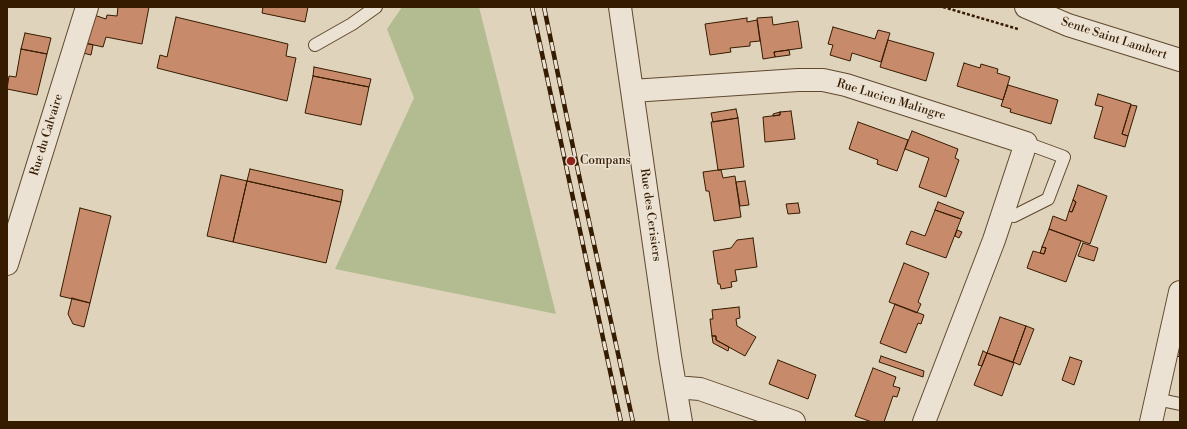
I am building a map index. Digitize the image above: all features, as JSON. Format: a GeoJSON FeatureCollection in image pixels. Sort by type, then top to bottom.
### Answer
{"type":"FeatureCollection","features":[{"type":"Feature","properties":{"kind":"street","name":"Rue du Calvaire"},"geometry":{"type":"LineString","coordinates":[[7,264],[86,7]]}},
{"type":"Feature","properties":{"kind":"street","name":"Rue des Cerisiers"},"geometry":{"type":"LineString","coordinates":[[620,7],[681,422]]}},
{"type":"Feature","properties":{"kind":"street","name":"Sente Saint Lambert"},"geometry":{"type":"LineString","coordinates":[[1026,7],[1068,25],[1180,60]]}},
{"type":"Feature","properties":{"kind":"street","name":"Rue Lucien Malingre"},"geometry":{"type":"LineString","coordinates":[[632,91],[798,80],[823,80],[846,85],[1026,143]]}},
{"type":"Feature","properties":{"kind":"street"},"geometry":{"type":"LineString","coordinates":[[924,422],[994,240],[1026,143]]}},
{"type":"Feature","properties":{"kind":"street"},"geometry":{"type":"LineString","coordinates":[[1151,422],[1180,292]]}},
{"type":"Feature","properties":{"kind":"street"},"geometry":{"type":"LineString","coordinates":[[675,387],[700,389],[794,422]]}},
{"type":"Feature","properties":{"kind":"lane"},"geometry":{"type":"LineString","coordinates":[[315,45],[352,24],[376,7]]}},
{"type":"Feature","properties":{"kind":"lane","name":"Rue Lucien Malingre"},"geometry":{"type":"LineString","coordinates":[[1003,212],[1014,216],[1048,199],[1064,157],[1026,143]]}},
{"type":"Feature","properties":{"kind":"lane"},"geometry":{"type":"LineString","coordinates":[[1156,399],[1180,404]]}},
{"type":"Feature","properties":{"kind":"green space"},"geometry":{"type":"Polygon","coordinates":[[[402,7],[479,7],[556,314],[335,269],[414,98],[387,29],[402,7]]]}},
{"type":"Feature","properties":{"kind":"building"},"geometry":{"type":"Polygon","coordinates":[[[118,7],[149,7],[142,44],[106,37],[103,47],[85,43],[94,15],[106,19],[107,15],[117,16],[118,7]]]}},
{"type":"Feature","properties":{"kind":"building"},"geometry":{"type":"Polygon","coordinates":[[[263,7],[308,7],[305,22],[262,13],[263,7]]]}},
{"type":"Feature","properties":{"kind":"building"},"geometry":{"type":"Polygon","coordinates":[[[176,17],[288,44],[286,56],[296,58],[287,101],[157,68],[160,55],[167,57],[176,17]]]}},
{"type":"Feature","properties":{"kind":"building"},"geometry":{"type":"Polygon","coordinates":[[[772,17],[773,25],[798,21],[802,48],[774,52],[775,57],[763,59],[757,18],[772,17]]]}},
{"type":"Feature","properties":{"kind":"building"},"geometry":{"type":"Polygon","coordinates":[[[747,18],[747,22],[757,20],[760,41],[750,42],[750,46],[730,48],[731,52],[710,55],[705,24],[747,18]]]}},
{"type":"Feature","properties":{"kind":"building"},"geometry":{"type":"Polygon","coordinates":[[[833,27],[875,39],[878,30],[890,33],[881,62],[852,53],[850,61],[830,55],[833,45],[828,44],[833,27]]]}},
{"type":"Feature","properties":{"kind":"building"},"geometry":{"type":"Polygon","coordinates":[[[25,33],[51,38],[47,54],[21,49],[25,33]]]}},
{"type":"Feature","properties":{"kind":"building"},"geometry":{"type":"Polygon","coordinates":[[[888,40],[934,53],[926,81],[880,67],[888,40]]]}},
{"type":"Feature","properties":{"kind":"building"},"geometry":{"type":"Polygon","coordinates":[[[85,43],[93,45],[91,55],[83,53],[85,43]]]}},
{"type":"Feature","properties":{"kind":"building"},"geometry":{"type":"Polygon","coordinates":[[[21,49],[47,54],[37,95],[7,89],[9,76],[16,77],[21,49]]]}},
{"type":"Feature","properties":{"kind":"building"},"geometry":{"type":"Polygon","coordinates":[[[789,50],[790,55],[775,57],[774,52],[789,50]]]}},
{"type":"Feature","properties":{"kind":"building"},"geometry":{"type":"Polygon","coordinates":[[[964,63],[980,68],[981,64],[998,69],[997,73],[1010,77],[1003,100],[957,86],[964,63]]]}},
{"type":"Feature","properties":{"kind":"building"},"geometry":{"type":"Polygon","coordinates":[[[314,67],[371,79],[369,87],[313,76],[314,67]]]}},
{"type":"Feature","properties":{"kind":"building"},"geometry":{"type":"Polygon","coordinates":[[[313,76],[369,87],[361,125],[305,113],[313,76]]]}},
{"type":"Feature","properties":{"kind":"building"},"geometry":{"type":"Polygon","coordinates":[[[1008,85],[1058,100],[1051,124],[1010,112],[1011,109],[1001,106],[1008,85]]]}},
{"type":"Feature","properties":{"kind":"building"},"geometry":{"type":"Polygon","coordinates":[[[1098,94],[1131,104],[1122,134],[1128,136],[1125,147],[1094,138],[1103,107],[1095,105],[1098,94]]]}},
{"type":"Feature","properties":{"kind":"building"},"geometry":{"type":"Polygon","coordinates":[[[1131,105],[1137,106],[1128,136],[1122,134],[1131,105]]]}},
{"type":"Feature","properties":{"kind":"building"},"geometry":{"type":"Polygon","coordinates":[[[736,109],[738,118],[713,122],[711,113],[736,109]]]}},
{"type":"Feature","properties":{"kind":"building"},"geometry":{"type":"Polygon","coordinates":[[[791,111],[795,139],[765,142],[763,117],[780,115],[780,112],[791,111]]]}},
{"type":"Feature","properties":{"kind":"building"},"geometry":{"type":"Polygon","coordinates":[[[780,112],[780,115],[773,116],[773,114],[780,112]]]}},
{"type":"Feature","properties":{"kind":"building"},"geometry":{"type":"Polygon","coordinates":[[[738,118],[744,167],[718,170],[711,122],[738,118]]]}},
{"type":"Feature","properties":{"kind":"building"},"geometry":{"type":"Polygon","coordinates":[[[858,122],[908,140],[897,171],[877,164],[878,160],[849,149],[858,122]]]}},
{"type":"Feature","properties":{"kind":"building"},"geometry":{"type":"Polygon","coordinates":[[[912,131],[958,149],[955,158],[959,160],[946,197],[919,187],[929,158],[905,149],[912,131]]]}},
{"type":"Feature","properties":{"kind":"building"},"geometry":{"type":"Polygon","coordinates":[[[250,169],[343,190],[341,202],[247,181],[250,169]]]}},
{"type":"Feature","properties":{"kind":"building"},"geometry":{"type":"Polygon","coordinates":[[[721,170],[723,178],[735,176],[741,217],[714,221],[709,191],[706,191],[703,172],[721,170]]]}},
{"type":"Feature","properties":{"kind":"building"},"geometry":{"type":"Polygon","coordinates":[[[221,175],[247,181],[233,242],[207,236],[221,175]]]}},
{"type":"Feature","properties":{"kind":"building"},"geometry":{"type":"Polygon","coordinates":[[[247,181],[341,202],[326,263],[233,242],[247,181]]]}},
{"type":"Feature","properties":{"kind":"building"},"geometry":{"type":"Polygon","coordinates":[[[745,181],[749,205],[740,206],[736,182],[745,181]]]}},
{"type":"Feature","properties":{"kind":"building"},"geometry":{"type":"Polygon","coordinates":[[[1078,185],[1107,196],[1090,244],[1049,229],[1053,216],[1066,221],[1069,211],[1072,212],[1076,202],[1073,200],[1078,185]]]}},
{"type":"Feature","properties":{"kind":"building"},"geometry":{"type":"Polygon","coordinates":[[[1073,200],[1076,202],[1072,212],[1069,211],[1073,200]]]}},
{"type":"Feature","properties":{"kind":"building"},"geometry":{"type":"Polygon","coordinates":[[[938,202],[964,212],[961,219],[935,210],[938,202]]]}},
{"type":"Feature","properties":{"kind":"building"},"geometry":{"type":"Polygon","coordinates":[[[798,203],[800,213],[788,214],[786,204],[798,203]]]}},
{"type":"Feature","properties":{"kind":"building"},"geometry":{"type":"Polygon","coordinates":[[[80,208],[111,216],[90,303],[60,296],[80,208]]]}},
{"type":"Feature","properties":{"kind":"building"},"geometry":{"type":"Polygon","coordinates":[[[935,210],[961,219],[946,258],[906,244],[911,231],[925,236],[935,210]]]}},
{"type":"Feature","properties":{"kind":"building"},"geometry":{"type":"Polygon","coordinates":[[[1049,229],[1081,241],[1066,282],[1027,268],[1033,251],[1044,254],[1046,248],[1042,247],[1049,229]]]}},
{"type":"Feature","properties":{"kind":"building"},"geometry":{"type":"Polygon","coordinates":[[[957,230],[962,232],[959,238],[955,236],[957,230]]]}},
{"type":"Feature","properties":{"kind":"building"},"geometry":{"type":"Polygon","coordinates":[[[753,238],[757,267],[735,270],[737,281],[731,282],[732,287],[721,289],[720,284],[718,284],[713,251],[731,248],[737,240],[753,238]]]}},
{"type":"Feature","properties":{"kind":"building"},"geometry":{"type":"Polygon","coordinates":[[[1083,243],[1098,248],[1094,261],[1078,256],[1083,243]]]}},
{"type":"Feature","properties":{"kind":"building"},"geometry":{"type":"Polygon","coordinates":[[[1042,247],[1046,248],[1044,254],[1040,253],[1042,247]]]}},
{"type":"Feature","properties":{"kind":"building"},"geometry":{"type":"Polygon","coordinates":[[[904,263],[929,273],[918,302],[921,304],[917,313],[889,302],[904,263]]]}},
{"type":"Feature","properties":{"kind":"building"},"geometry":{"type":"Polygon","coordinates":[[[72,298],[90,303],[84,327],[73,324],[68,314],[72,298]]]}},
{"type":"Feature","properties":{"kind":"building"},"geometry":{"type":"Polygon","coordinates":[[[895,304],[924,315],[921,324],[918,323],[906,353],[880,343],[895,304]]]}},
{"type":"Feature","properties":{"kind":"building"},"geometry":{"type":"Polygon","coordinates":[[[739,307],[740,318],[736,319],[737,326],[756,337],[745,356],[716,340],[716,336],[712,336],[710,319],[713,319],[712,310],[739,307]]]}},
{"type":"Feature","properties":{"kind":"building"},"geometry":{"type":"Polygon","coordinates":[[[1000,317],[1026,326],[1013,362],[987,353],[1000,317]]]}},
{"type":"Feature","properties":{"kind":"building"},"geometry":{"type":"Polygon","coordinates":[[[1026,326],[1034,329],[1020,365],[1013,362],[1026,326]]]}},
{"type":"Feature","properties":{"kind":"building"},"geometry":{"type":"Polygon","coordinates":[[[712,336],[716,336],[716,340],[729,347],[728,351],[713,343],[712,336]]]}},
{"type":"Feature","properties":{"kind":"building"},"geometry":{"type":"Polygon","coordinates":[[[1180,341],[1180,357],[1177,356],[1180,341]]]}},
{"type":"Feature","properties":{"kind":"building"},"geometry":{"type":"Polygon","coordinates":[[[983,351],[987,353],[982,366],[978,365],[983,351]]]}},
{"type":"Feature","properties":{"kind":"building"},"geometry":{"type":"Polygon","coordinates":[[[987,353],[1014,363],[1002,396],[974,385],[987,353]]]}},
{"type":"Feature","properties":{"kind":"building"},"geometry":{"type":"Polygon","coordinates":[[[881,356],[924,371],[923,377],[879,362],[881,356]]]}},
{"type":"Feature","properties":{"kind":"building"},"geometry":{"type":"Polygon","coordinates":[[[1070,357],[1082,361],[1074,385],[1062,380],[1070,357]]]}},
{"type":"Feature","properties":{"kind":"building"},"geometry":{"type":"Polygon","coordinates":[[[778,360],[816,375],[808,399],[769,384],[778,360]]]}},
{"type":"Feature","properties":{"kind":"building"},"geometry":{"type":"Polygon","coordinates":[[[873,368],[896,377],[893,386],[900,388],[897,397],[893,396],[884,422],[872,422],[855,416],[873,368]]]}},
{"type":"Feature","properties":{"kind":"railway"},"geometry":{"type":"LineString","coordinates":[[532,7],[621,422]]}},
{"type":"Feature","properties":{"kind":"railway"},"geometry":{"type":"LineString","coordinates":[[544,7],[633,422]]}},
{"type":"Feature","properties":{"kind":"place","name":"Compans"},"geometry":{"type":"Point","coordinates":[571,161]}}]}
